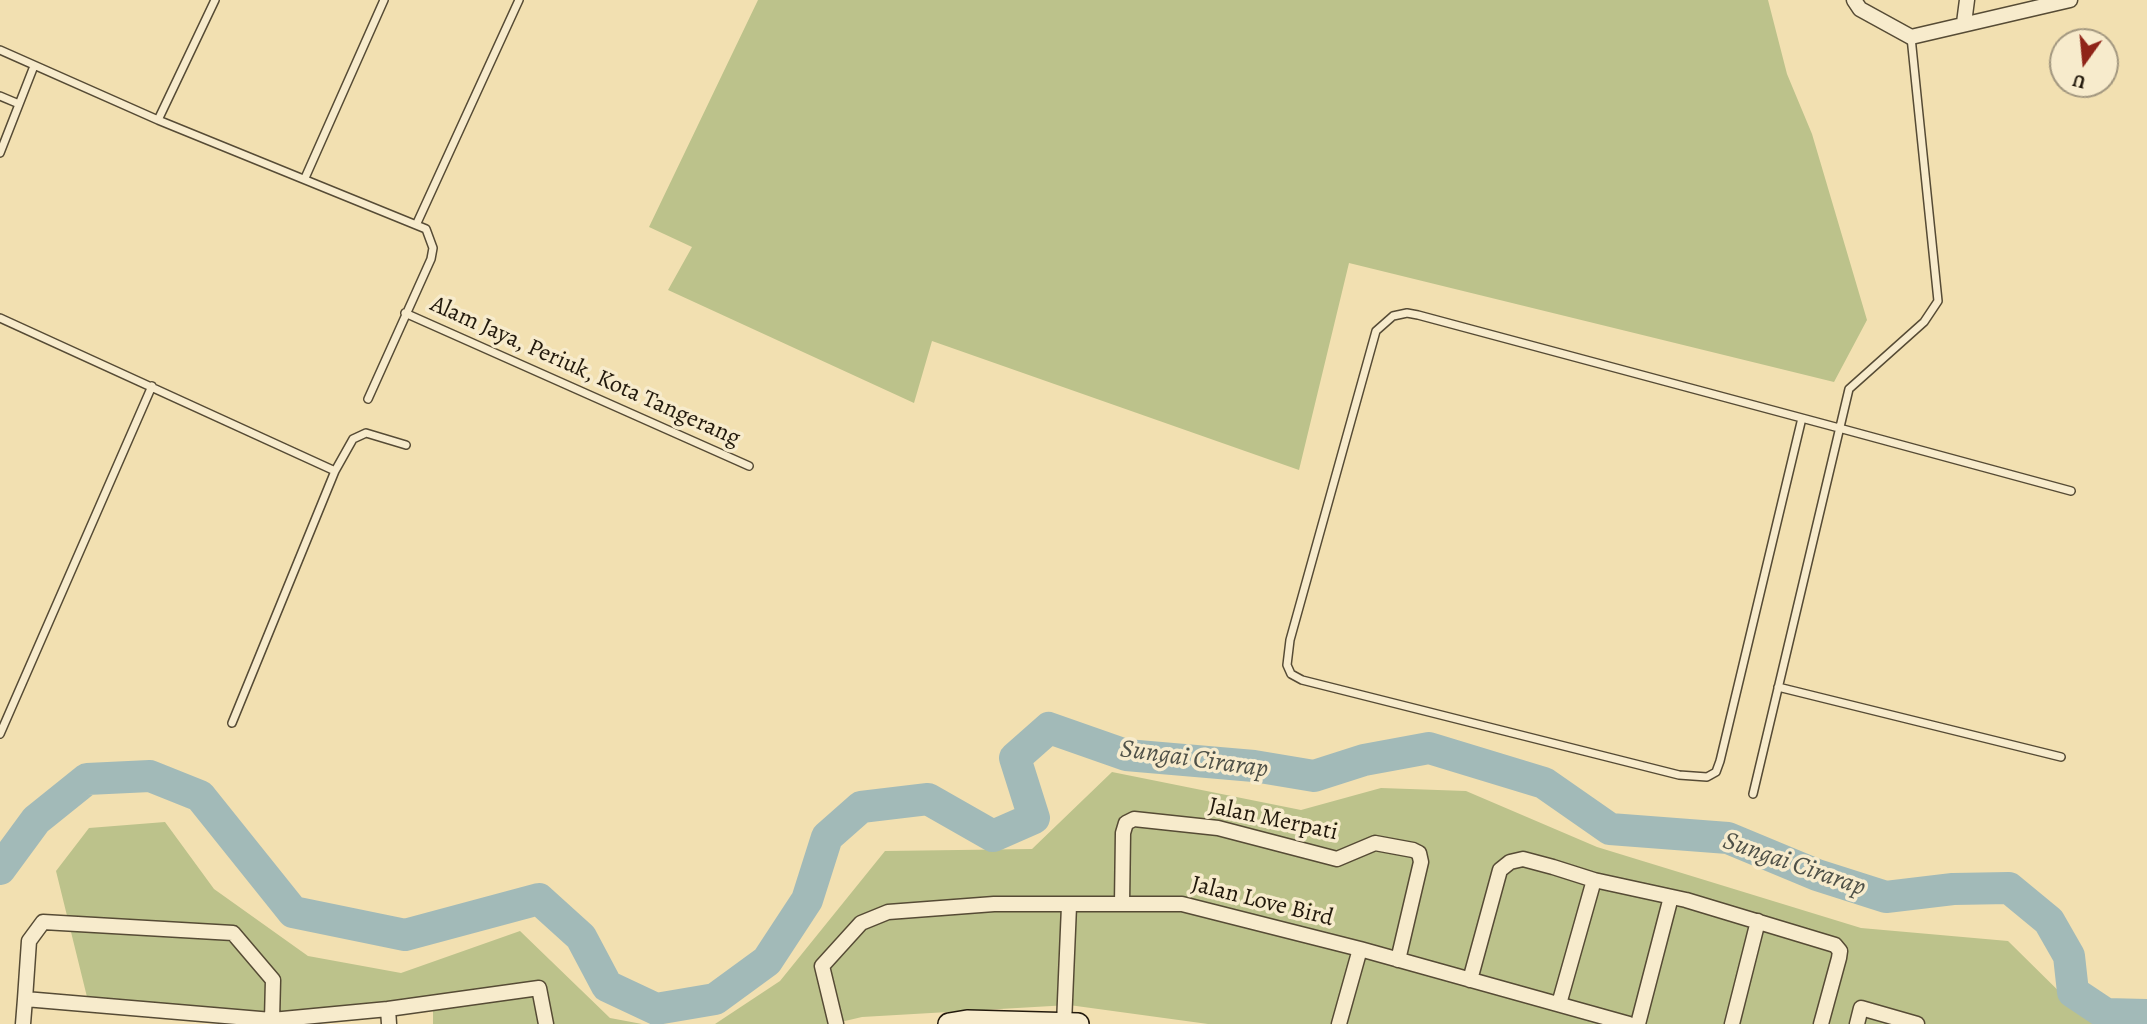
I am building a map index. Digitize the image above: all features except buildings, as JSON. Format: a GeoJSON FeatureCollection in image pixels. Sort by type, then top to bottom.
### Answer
{"type":"FeatureCollection","features":[{"type":"Feature","properties":{"kind":"main road"},"geometry":{"type":"LineString","coordinates":[[948,1024],[967,1021],[1068,1023]]}},
{"type":"Feature","properties":{"kind":"street"},"geometry":{"type":"LineString","coordinates":[[1854,0],[1860,9],[1911,37],[2070,0]]}},
{"type":"Feature","properties":{"kind":"street"},"geometry":{"type":"LineString","coordinates":[[1964,23],[1967,0]]}},
{"type":"Feature","properties":{"kind":"street","name":"Jalan Merpati"},"geometry":{"type":"LineString","coordinates":[[1122,904],[1123,833],[1126,823],[1134,819],[1218,828],[1336,859],[1370,844],[1413,850],[1419,853],[1421,862],[1398,960]]}},
{"type":"Feature","properties":{"kind":"street"},"geometry":{"type":"LineString","coordinates":[[1470,980],[1500,870],[1507,864],[1523,859],[1594,880],[1671,897],[1758,921],[1831,944],[1840,951],[1821,1024]]}},
{"type":"Feature","properties":{"kind":"street"},"geometry":{"type":"LineString","coordinates":[[1559,1004],[1594,880]]}},
{"type":"Feature","properties":{"kind":"street"},"geometry":{"type":"LineString","coordinates":[[1638,1024],[1671,897]]}},
{"type":"Feature","properties":{"kind":"street","name":"Jalan Love Bird"},"geometry":{"type":"LineString","coordinates":[[836,1024],[822,966],[869,917],[888,912],[994,904],[1122,904],[1191,906],[1360,949],[1629,1024]]}},
{"type":"Feature","properties":{"kind":"street"},"geometry":{"type":"LineString","coordinates":[[1068,1023],[1069,906]]}},
{"type":"Feature","properties":{"kind":"street"},"geometry":{"type":"LineString","coordinates":[[1732,1024],[1758,921]]}},
{"type":"Feature","properties":{"kind":"street"},"geometry":{"type":"LineString","coordinates":[[23,1024],[29,941],[43,922],[233,933],[273,980],[272,1020]]}},
{"type":"Feature","properties":{"kind":"street"},"geometry":{"type":"LineString","coordinates":[[1339,1024],[1360,949]]}},
{"type":"Feature","properties":{"kind":"street"},"geometry":{"type":"LineString","coordinates":[[25,999],[272,1020],[388,1009],[539,988],[546,1024]]}},
{"type":"Feature","properties":{"kind":"street"},"geometry":{"type":"LineString","coordinates":[[1857,1024],[1861,1008],[1917,1024]]}},
{"type":"Feature","properties":{"kind":"street"},"geometry":{"type":"LineString","coordinates":[[388,1009],[389,1024]]}},
{"type":"Feature","properties":{"kind":"lane"},"geometry":{"type":"LineString","coordinates":[[158,120],[215,0]]}},
{"type":"Feature","properties":{"kind":"lane"},"geometry":{"type":"LineString","coordinates":[[305,178],[384,0]]}},
{"type":"Feature","properties":{"kind":"lane"},"geometry":{"type":"LineString","coordinates":[[0,50],[158,120],[417,223],[519,0]]}},
{"type":"Feature","properties":{"kind":"lane"},"geometry":{"type":"LineString","coordinates":[[1753,794],[1849,389],[1924,322],[1938,301],[1911,37]]}},
{"type":"Feature","properties":{"kind":"lane"},"geometry":{"type":"LineString","coordinates":[[0,153],[34,66]]}},
{"type":"Feature","properties":{"kind":"lane"},"geometry":{"type":"LineString","coordinates":[[0,96],[19,104]]}},
{"type":"Feature","properties":{"kind":"lane","name":"Alam Jaya, Periuk, Kota Tangerang"},"geometry":{"type":"LineString","coordinates":[[368,399],[431,259],[433,248],[426,229],[417,223]]}},
{"type":"Feature","properties":{"kind":"lane","name":"Alam Jaya, Periuk, Kota Tangerang"},"geometry":{"type":"LineString","coordinates":[[405,313],[749,466]]}},
{"type":"Feature","properties":{"kind":"lane"},"geometry":{"type":"LineString","coordinates":[[1802,418],[1720,761],[1716,772],[1707,777],[1679,775],[1301,680],[1292,674],[1287,665],[1290,640],[1376,331],[1393,316],[1407,313],[1418,315],[1802,418],[2071,491]]}},
{"type":"Feature","properties":{"kind":"lane"},"geometry":{"type":"LineString","coordinates":[[0,318],[335,471]]}},
{"type":"Feature","properties":{"kind":"lane"},"geometry":{"type":"LineString","coordinates":[[0,734],[152,386]]}},
{"type":"Feature","properties":{"kind":"lane"},"geometry":{"type":"LineString","coordinates":[[232,723],[335,471],[353,439],[362,434],[375,434],[407,445]]}},
{"type":"Feature","properties":{"kind":"lane"},"geometry":{"type":"LineString","coordinates":[[1778,687],[2061,757]]}},
{"type":"Feature","properties":{"kind":"green space"},"geometry":{"type":"Polygon","coordinates":[[[758,0],[1768,0],[1787,74],[1812,134],[1867,320],[1834,382],[1349,263],[1299,470],[932,341],[914,403],[668,290],[692,247],[649,227],[758,0]]]}},
{"type":"Feature","properties":{"kind":"green space"},"geometry":{"type":"Polygon","coordinates":[[[1112,772],[1301,810],[1381,788],[1466,791],[1597,847],[1861,928],[2008,941],[2084,1016],[2113,1024],[1208,1024],[1069,1005],[862,1017],[832,1024],[715,1024],[780,981],[885,851],[1032,849],[1112,772]]]}},
{"type":"Feature","properties":{"kind":"green space"},"geometry":{"type":"Polygon","coordinates":[[[165,822],[214,889],[308,956],[401,973],[520,931],[610,1018],[642,1024],[433,1024],[433,1007],[236,1015],[88,1001],[56,871],[89,828],[165,822]]]}},
{"type":"Feature","properties":{"kind":"waterway","name":"Sungai Cirarap"},"geometry":{"type":"LineString","coordinates":[[0,869],[36,820],[87,779],[150,776],[200,796],[293,912],[405,935],[539,899],[581,937],[607,986],[656,1009],[715,999],[767,961],[807,900],[827,837],[861,807],[928,799],[993,836],[1034,818],[1015,758],[1049,728],[1126,755],[1254,766],[1314,776],[1364,760],[1429,748],[1544,783],[1610,829],[1728,838],[1817,875],[1886,897],[1953,889],[2009,888],[2049,921],[2069,956],[2073,992],[2106,1014],[2147,1015]]}}]}
